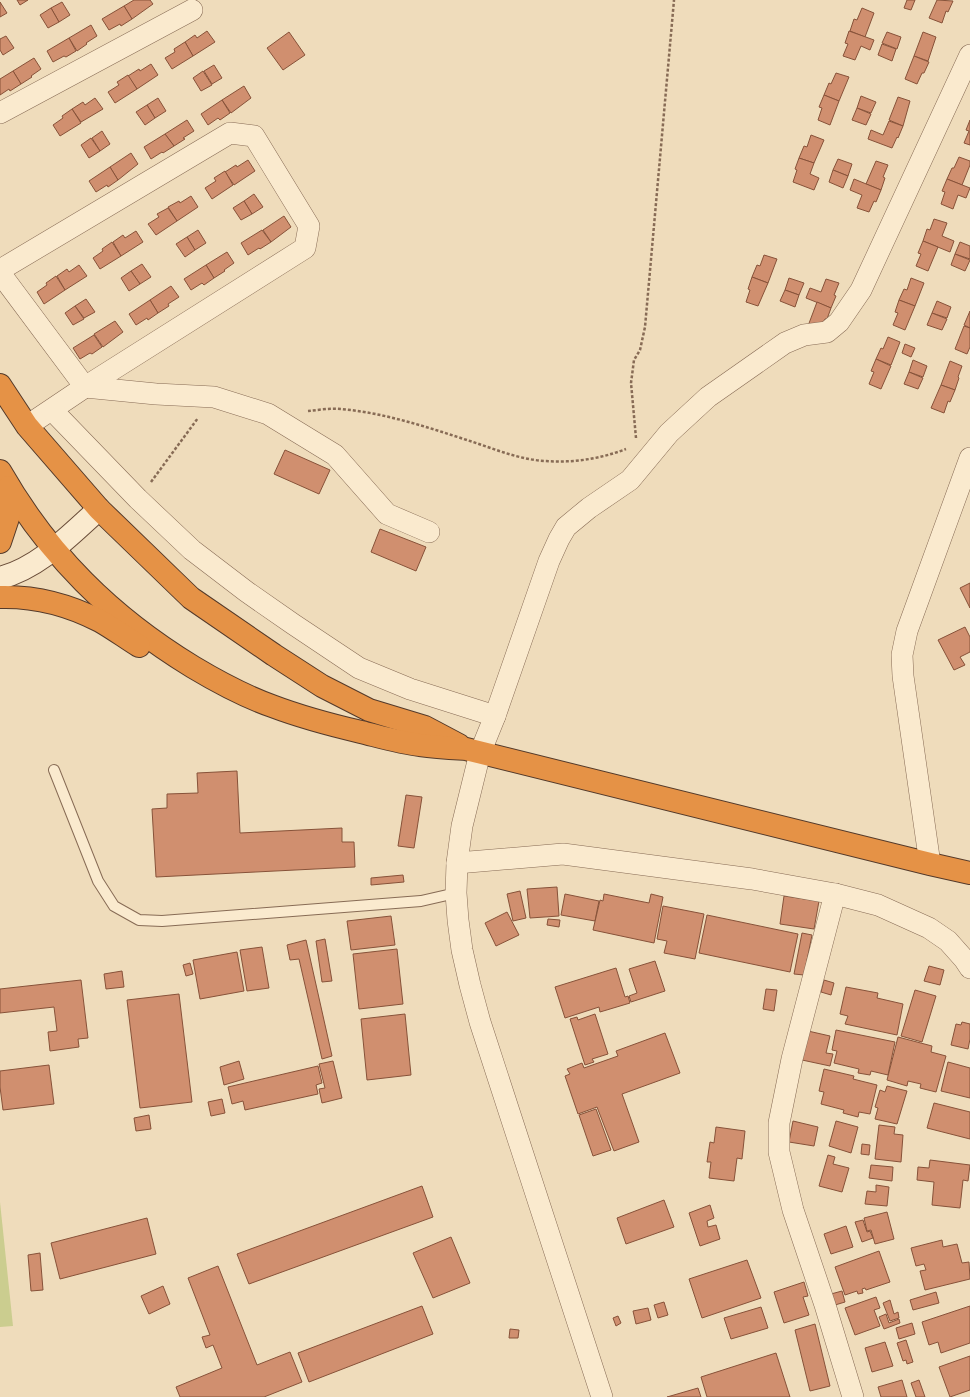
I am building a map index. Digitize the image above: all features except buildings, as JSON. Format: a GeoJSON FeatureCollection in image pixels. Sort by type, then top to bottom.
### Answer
{"type":"FeatureCollection","features":[{"type":"Feature","properties":{"kind":"highway"},"geometry":{"type":"LineString","coordinates":[[0,385],[27,426],[99,509],[191,598],[322,686],[369,710],[425,727],[473,751]]}},
{"type":"Feature","properties":{"kind":"highway"},"geometry":{"type":"LineString","coordinates":[[0,542],[9,515],[4,479]]}},
{"type":"Feature","properties":{"kind":"highway"},"geometry":{"type":"LineString","coordinates":[[4,479],[30,520],[53,550],[77,576],[111,608],[171,653],[235,690]]}},
{"type":"Feature","properties":{"kind":"highway"},"geometry":{"type":"LineString","coordinates":[[0,597],[28,598],[47,601],[83,613],[101,622],[166,662],[271,706],[326,724],[419,745],[473,751],[970,873]]}},
{"type":"Feature","properties":{"kind":"street"},"geometry":{"type":"LineString","coordinates":[[0,113],[192,10]]}},
{"type":"Feature","properties":{"kind":"street"},"geometry":{"type":"LineString","coordinates":[[602,1397],[480,1022],[462,950],[456,893],[457,863],[473,751],[495,716],[548,561],[566,526],[630,480],[669,433],[708,397],[758,361],[785,344],[804,335],[827,332],[839,322],[861,290],[970,56]]}},
{"type":"Feature","properties":{"kind":"street"},"geometry":{"type":"LineString","coordinates":[[27,426],[85,387],[305,248],[309,226],[254,136],[230,134],[0,271],[85,387],[156,394],[214,397],[268,414],[335,454],[387,514],[429,532]]}},
{"type":"Feature","properties":{"kind":"street"},"geometry":{"type":"LineString","coordinates":[[52,410],[138,499],[192,550],[247,592],[359,668],[410,689],[495,716]]}},
{"type":"Feature","properties":{"kind":"street"},"geometry":{"type":"LineString","coordinates":[[930,864],[903,676],[902,655],[907,631],[970,458]]}},
{"type":"Feature","properties":{"kind":"street"},"geometry":{"type":"LineString","coordinates":[[0,578],[6,577],[31,565],[53,550],[99,509]]}},
{"type":"Feature","properties":{"kind":"street"},"geometry":{"type":"LineString","coordinates":[[457,863],[563,854],[752,880],[835,894],[878,905],[929,928],[948,941],[970,968]]}},
{"type":"Feature","properties":{"kind":"street"},"geometry":{"type":"LineString","coordinates":[[835,894],[792,1059],[779,1123],[779,1152],[793,1210],[825,1305],[853,1397]]}},
{"type":"Feature","properties":{"kind":"lane"},"geometry":{"type":"LineString","coordinates":[[54,770],[98,882],[114,906],[139,920],[162,921],[421,900],[456,893]]}},
{"type":"Feature","properties":{"kind":"path"},"geometry":{"type":"LineString","coordinates":[[637,445],[632,383],[634,360],[640,350],[645,327],[674,0]]}},
{"type":"Feature","properties":{"kind":"path"},"geometry":{"type":"LineString","coordinates":[[138,499],[214,397]]}},
{"type":"Feature","properties":{"kind":"path"},"geometry":{"type":"LineString","coordinates":[[304,411],[340,409],[387,417],[434,430],[522,458],[546,461],[578,461],[609,455],[630,447]]}},
{"type":"Feature","properties":{"kind":"green space"},"geometry":{"type":"Polygon","coordinates":[[[0,1202],[13,1326],[0,1327],[0,1202]]]}}]}
